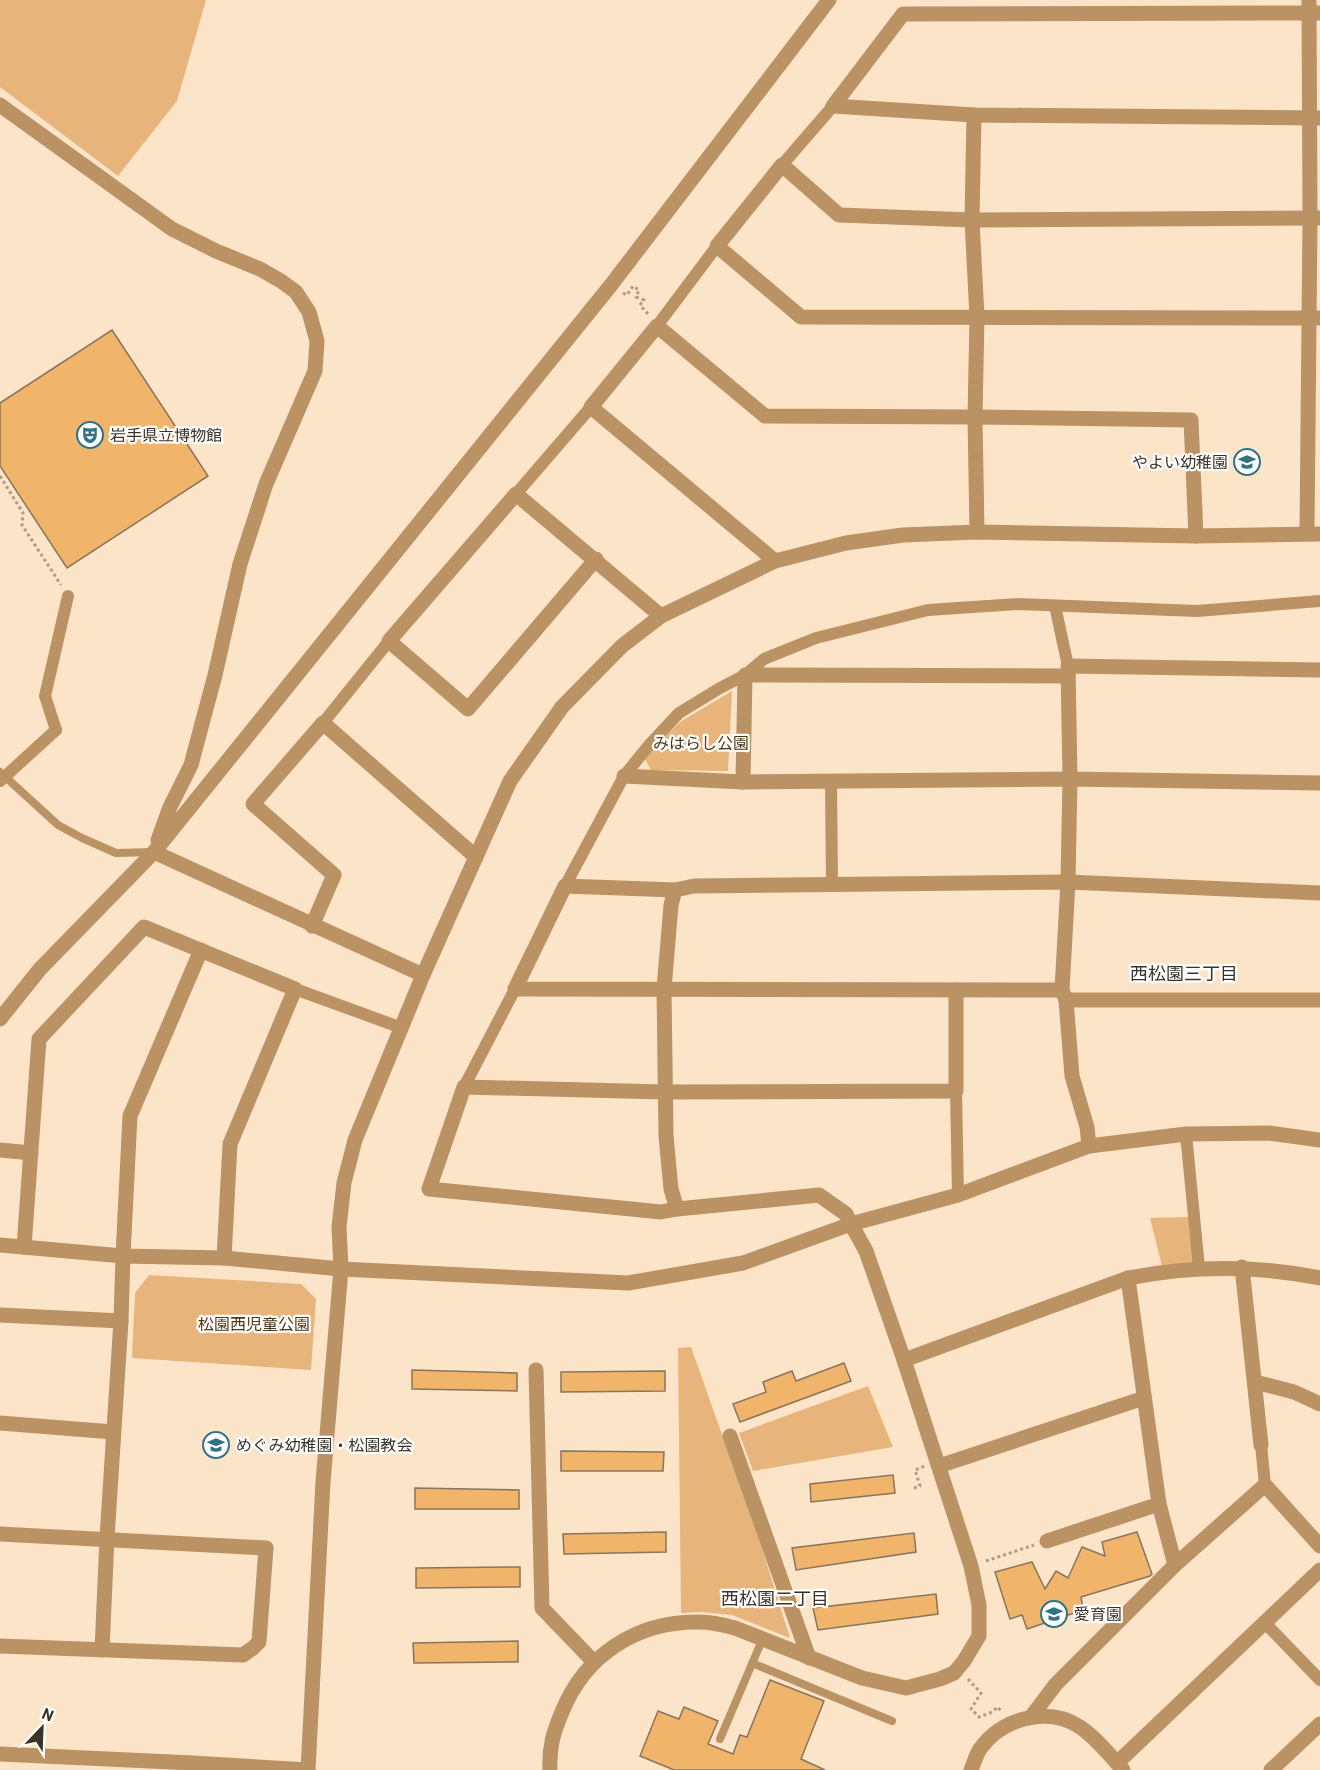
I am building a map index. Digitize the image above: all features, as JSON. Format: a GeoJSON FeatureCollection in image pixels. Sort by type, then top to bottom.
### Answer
{"type":"FeatureCollection","features":[{"type":"Feature","properties":{"kind":"street"},"geometry":{"type":"LineString","coordinates":[[0,1019],[40,969],[154,852],[611,285],[829,0]]}},
{"type":"Feature","properties":{"kind":"street"},"geometry":{"type":"LineString","coordinates":[[0,1754],[193,1766],[308,1770],[323,1482],[341,1269],[339,1227],[344,1183],[355,1140],[423,975],[510,781],[562,707],[622,646],[661,615],[775,561],[846,543],[903,535],[977,532],[1196,536],[1314,534],[1313,9],[903,14],[833,106],[782,165],[591,407],[389,641],[323,723],[253,804],[334,875],[312,926]]}},
{"type":"Feature","properties":{"kind":"street"},"geometry":{"type":"LineString","coordinates":[[0,105],[172,229],[281,280],[296,292],[309,312],[317,341],[315,371],[266,484],[240,564],[215,675],[191,765],[170,807],[154,852]]}},
{"type":"Feature","properties":{"kind":"street"},"geometry":{"type":"LineString","coordinates":[[833,106],[974,115],[1314,118]]}},
{"type":"Feature","properties":{"kind":"street"},"geometry":{"type":"LineString","coordinates":[[974,115],[972,220],[977,317],[975,417],[977,532]]}},
{"type":"Feature","properties":{"kind":"street"},"geometry":{"type":"LineString","coordinates":[[782,165],[838,215],[972,220],[1315,218]]}},
{"type":"Feature","properties":{"kind":"street"},"geometry":{"type":"LineString","coordinates":[[717,246],[801,317],[1315,317]]}},
{"type":"Feature","properties":{"kind":"street"},"geometry":{"type":"LineString","coordinates":[[657,326],[765,416],[1191,420],[1196,536]]}},
{"type":"Feature","properties":{"kind":"street"},"geometry":{"type":"LineString","coordinates":[[591,407],[775,561]]}},
{"type":"Feature","properties":{"kind":"street"},"geometry":{"type":"LineString","coordinates":[[516,494],[661,615]]}},
{"type":"Feature","properties":{"kind":"street"},"geometry":{"type":"LineString","coordinates":[[389,641],[468,709],[596,559]]}},
{"type":"Feature","properties":{"kind":"street"},"geometry":{"type":"LineString","coordinates":[[0,782],[56,730],[45,696],[68,596]]}},
{"type":"Feature","properties":{"kind":"street"},"geometry":{"type":"LineString","coordinates":[[550,1770],[552,1736],[568,1697],[584,1673],[594,1662],[631,1637],[663,1626],[699,1622],[735,1628],[862,1678],[906,1688],[954,1673],[979,1636],[979,1605],[971,1566],[866,1251],[846,1214],[819,1196],[661,1212],[429,1189],[464,1087],[516,989],[565,886],[624,776],[679,713],[745,675],[764,659],[816,638],[928,610],[1018,604],[1197,611],[1320,601]]}},
{"type":"Feature","properties":{"kind":"street"},"geometry":{"type":"LineString","coordinates":[[1055,606],[1068,671],[1070,779],[1064,995],[1072,1076],[1087,1127],[1089,1146]]}},
{"type":"Feature","properties":{"kind":"street"},"geometry":{"type":"LineString","coordinates":[[745,675],[1320,670]]}},
{"type":"Feature","properties":{"kind":"street"},"geometry":{"type":"LineString","coordinates":[[743,782],[745,675]]}},
{"type":"Feature","properties":{"kind":"street"},"geometry":{"type":"LineString","coordinates":[[323,723],[476,857]]}},
{"type":"Feature","properties":{"kind":"street"},"geometry":{"type":"LineString","coordinates":[[624,776],[743,782],[1070,779],[1320,783]]}},
{"type":"Feature","properties":{"kind":"street"},"geometry":{"type":"LineString","coordinates":[[831,780],[832,885]]}},
{"type":"Feature","properties":{"kind":"street"},"geometry":{"type":"LineString","coordinates":[[154,852],[423,975]]}},
{"type":"Feature","properties":{"kind":"street"},"geometry":{"type":"LineString","coordinates":[[565,886],[675,890],[694,886],[1068,882],[1320,892]]}},
{"type":"Feature","properties":{"kind":"street"},"geometry":{"type":"LineString","coordinates":[[675,890],[671,905],[664,989],[666,1136],[671,1189],[677,1209]]}},
{"type":"Feature","properties":{"kind":"street"},"geometry":{"type":"LineString","coordinates":[[24,1247],[39,1039],[144,927],[295,989],[402,1028]]}},
{"type":"Feature","properties":{"kind":"street"},"geometry":{"type":"LineString","coordinates":[[102,1650],[130,1116],[201,950]]}},
{"type":"Feature","properties":{"kind":"street"},"geometry":{"type":"LineString","coordinates":[[224,1258],[230,1143],[295,989]]}},
{"type":"Feature","properties":{"kind":"street"},"geometry":{"type":"LineString","coordinates":[[516,989],[956,990],[1064,995],[1320,1000]]}},
{"type":"Feature","properties":{"kind":"street"},"geometry":{"type":"LineString","coordinates":[[956,990],[958,1195]]}},
{"type":"Feature","properties":{"kind":"street"},"geometry":{"type":"LineString","coordinates":[[464,1087],[665,1092],[956,1091]]}},
{"type":"Feature","properties":{"kind":"street"},"geometry":{"type":"LineString","coordinates":[[0,1245],[123,1256],[224,1258],[341,1269],[628,1283],[743,1263],[851,1224],[958,1195],[1089,1146],[1186,1134],[1269,1133],[1320,1140]]}},
{"type":"Feature","properties":{"kind":"street"},"geometry":{"type":"LineString","coordinates":[[1186,1134],[1199,1268]]}},
{"type":"Feature","properties":{"kind":"street"},"geometry":{"type":"LineString","coordinates":[[0,1150],[31,1153]]}},
{"type":"Feature","properties":{"kind":"street"},"geometry":{"type":"LineString","coordinates":[[1242,1267],[1264,1485],[1320,1546]]}},
{"type":"Feature","properties":{"kind":"street"},"geometry":{"type":"LineString","coordinates":[[904,1360],[1128,1278],[1156,1272],[1242,1267],[1288,1271],[1320,1278]]}},
{"type":"Feature","properties":{"kind":"street"},"geometry":{"type":"LineString","coordinates":[[1128,1278],[1159,1504],[1175,1565]]}},
{"type":"Feature","properties":{"kind":"street"},"geometry":{"type":"LineString","coordinates":[[0,1315],[121,1321]]}},
{"type":"Feature","properties":{"kind":"street"},"geometry":{"type":"LineString","coordinates":[[536,1370],[542,1608],[594,1662]]}},
{"type":"Feature","properties":{"kind":"street"},"geometry":{"type":"LineString","coordinates":[[1255,1382],[1294,1392],[1320,1404]]}},
{"type":"Feature","properties":{"kind":"street"},"geometry":{"type":"LineString","coordinates":[[938,1464],[1144,1398]]}},
{"type":"Feature","properties":{"kind":"street"},"geometry":{"type":"LineString","coordinates":[[0,1423],[113,1432]]}},
{"type":"Feature","properties":{"kind":"street"},"geometry":{"type":"LineString","coordinates":[[730,1436],[809,1658]]}},
{"type":"Feature","properties":{"kind":"street"},"geometry":{"type":"LineString","coordinates":[[1031,1718],[1056,1684],[1175,1565],[1264,1485]]}},
{"type":"Feature","properties":{"kind":"street"},"geometry":{"type":"LineString","coordinates":[[1047,1541],[1159,1504]]}},
{"type":"Feature","properties":{"kind":"street"},"geometry":{"type":"LineString","coordinates":[[0,1534],[266,1548],[258,1642],[243,1654],[0,1646]]}},
{"type":"Feature","properties":{"kind":"street"},"geometry":{"type":"LineString","coordinates":[[971,1770],[980,1750],[994,1733],[1008,1724],[1031,1718],[1056,1718],[1077,1726],[1090,1735],[1120,1767],[1320,1570]]}},
{"type":"Feature","properties":{"kind":"street"},"geometry":{"type":"LineString","coordinates":[[1264,1623],[1320,1680]]}},
{"type":"Feature","properties":{"kind":"street"},"geometry":{"type":"LineString","coordinates":[[1271,1770],[1320,1724]]}},
{"type":"Feature","properties":{"kind":"lane"},"geometry":{"type":"LineString","coordinates":[[0,772],[58,825],[82,838],[116,853],[154,852]]}},
{"type":"Feature","properties":{"kind":"lane"},"geometry":{"type":"LineString","coordinates":[[720,1739],[763,1638]]}},
{"type":"Feature","properties":{"kind":"lane"},"geometry":{"type":"LineString","coordinates":[[752,1663],[892,1721]]}},
{"type":"Feature","properties":{"kind":"path"},"geometry":{"type":"LineString","coordinates":[[611,285],[627,295],[633,286],[639,290],[636,297],[644,300],[640,306],[649,314],[647,318],[657,326]]}},
{"type":"Feature","properties":{"kind":"path"},"geometry":{"type":"LineString","coordinates":[[0,476],[23,513],[22,525],[68,596]]}},
{"type":"Feature","properties":{"kind":"path"},"geometry":{"type":"LineString","coordinates":[[914,1488],[920,1486],[915,1470],[938,1464]]}},
{"type":"Feature","properties":{"kind":"path"},"geometry":{"type":"LineString","coordinates":[[971,1566],[1047,1541]]}},
{"type":"Feature","properties":{"kind":"path"},"geometry":{"type":"LineString","coordinates":[[954,1673],[966,1678],[981,1693],[971,1709],[979,1717],[998,1707],[1008,1724]]}},
{"type":"Feature","properties":{"kind":"green space"},"geometry":{"type":"Polygon","coordinates":[[[0,0],[206,0],[177,101],[118,176],[0,87],[0,0]]]}},
{"type":"Feature","properties":{"kind":"green space","name":"みはらし公園"},"geometry":{"type":"Polygon","coordinates":[[[732,691],[728,771],[651,770],[644,757],[680,722],[732,691]]]}},
{"type":"Feature","properties":{"kind":"green space"},"geometry":{"type":"Polygon","coordinates":[[[1189,1217],[1194,1262],[1162,1266],[1150,1218],[1189,1217]]]}},
{"type":"Feature","properties":{"kind":"green space","name":"松園西児童公園"},"geometry":{"type":"Polygon","coordinates":[[[149,1275],[301,1284],[316,1299],[311,1370],[132,1358],[135,1293],[149,1275]]]}},
{"type":"Feature","properties":{"kind":"green space"},"geometry":{"type":"Polygon","coordinates":[[[691,1347],[759,1539],[790,1638],[732,1615],[681,1613],[678,1348],[691,1347]]]}},
{"type":"Feature","properties":{"kind":"green space"},"geometry":{"type":"Polygon","coordinates":[[[868,1386],[893,1447],[753,1471],[739,1433],[868,1386]]]}},
{"type":"Feature","properties":{"kind":"building","name":"岩手県立博物館"},"geometry":{"type":"Polygon","coordinates":[[[112,330],[208,476],[67,568],[0,466],[0,403],[112,330]]]}},
{"type":"Feature","properties":{"kind":"building"},"geometry":{"type":"Polygon","coordinates":[[[844,1363],[851,1381],[740,1422],[733,1404],[766,1392],[763,1382],[792,1371],[796,1381],[844,1363]]]}},
{"type":"Feature","properties":{"kind":"building"},"geometry":{"type":"Polygon","coordinates":[[[412,1370],[517,1373],[517,1391],[412,1389],[412,1370]]]}},
{"type":"Feature","properties":{"kind":"building"},"geometry":{"type":"Polygon","coordinates":[[[665,1371],[665,1391],[561,1392],[561,1372],[665,1371]]]}},
{"type":"Feature","properties":{"kind":"building"},"geometry":{"type":"Polygon","coordinates":[[[561,1451],[664,1452],[663,1471],[561,1471],[561,1451]]]}},
{"type":"Feature","properties":{"kind":"building"},"geometry":{"type":"Polygon","coordinates":[[[893,1475],[895,1493],[811,1502],[810,1484],[893,1475]]]}},
{"type":"Feature","properties":{"kind":"building"},"geometry":{"type":"Polygon","coordinates":[[[415,1488],[519,1490],[519,1509],[415,1509],[415,1488]]]}},
{"type":"Feature","properties":{"kind":"building"},"geometry":{"type":"Polygon","coordinates":[[[666,1532],[666,1552],[564,1554],[563,1534],[666,1532]]]}},
{"type":"Feature","properties":{"kind":"building"},"geometry":{"type":"Polygon","coordinates":[[[1137,1532],[1152,1574],[1150,1576],[1081,1597],[1083,1610],[1027,1629],[1022,1615],[1010,1619],[995,1572],[1032,1562],[1045,1589],[1056,1571],[1068,1578],[1082,1547],[1105,1556],[1102,1542],[1137,1532]]]}},
{"type":"Feature","properties":{"kind":"building"},"geometry":{"type":"Polygon","coordinates":[[[914,1533],[916,1552],[796,1570],[792,1548],[914,1533]]]}},
{"type":"Feature","properties":{"kind":"building"},"geometry":{"type":"Polygon","coordinates":[[[520,1567],[520,1587],[416,1588],[416,1568],[520,1567]]]}},
{"type":"Feature","properties":{"kind":"building"},"geometry":{"type":"Polygon","coordinates":[[[936,1594],[938,1614],[818,1630],[813,1608],[936,1594]]]}},
{"type":"Feature","properties":{"kind":"building"},"geometry":{"type":"Polygon","coordinates":[[[518,1641],[518,1662],[414,1663],[413,1643],[518,1641]]]}},
{"type":"Feature","properties":{"kind":"building"},"geometry":{"type":"Polygon","coordinates":[[[770,1680],[824,1701],[801,1759],[825,1770],[674,1770],[640,1756],[658,1711],[679,1719],[684,1707],[718,1721],[708,1744],[733,1754],[740,1735],[747,1737],[770,1680]]]}},
{"type":"Feature","properties":{"kind":"place","name":"岩手県立博物館"},"geometry":{"type":"Point","coordinates":[90,435]}},
{"type":"Feature","properties":{"kind":"place","name":"やよい幼稚園"},"geometry":{"type":"Point","coordinates":[1247,462]}},
{"type":"Feature","properties":{"kind":"place","name":"めぐみ幼稚園・松園教会"},"geometry":{"type":"Point","coordinates":[216,1445]}},
{"type":"Feature","properties":{"kind":"place","name":"愛育園"},"geometry":{"type":"Point","coordinates":[1054,1614]}},
{"type":"Feature","properties":{"kind":"district","name":"西松園三丁目"},"geometry":{"type":"Point","coordinates":[1184,974]}},
{"type":"Feature","properties":{"kind":"district","name":"西松園二丁目"},"geometry":{"type":"Point","coordinates":[775,1599]}}]}
